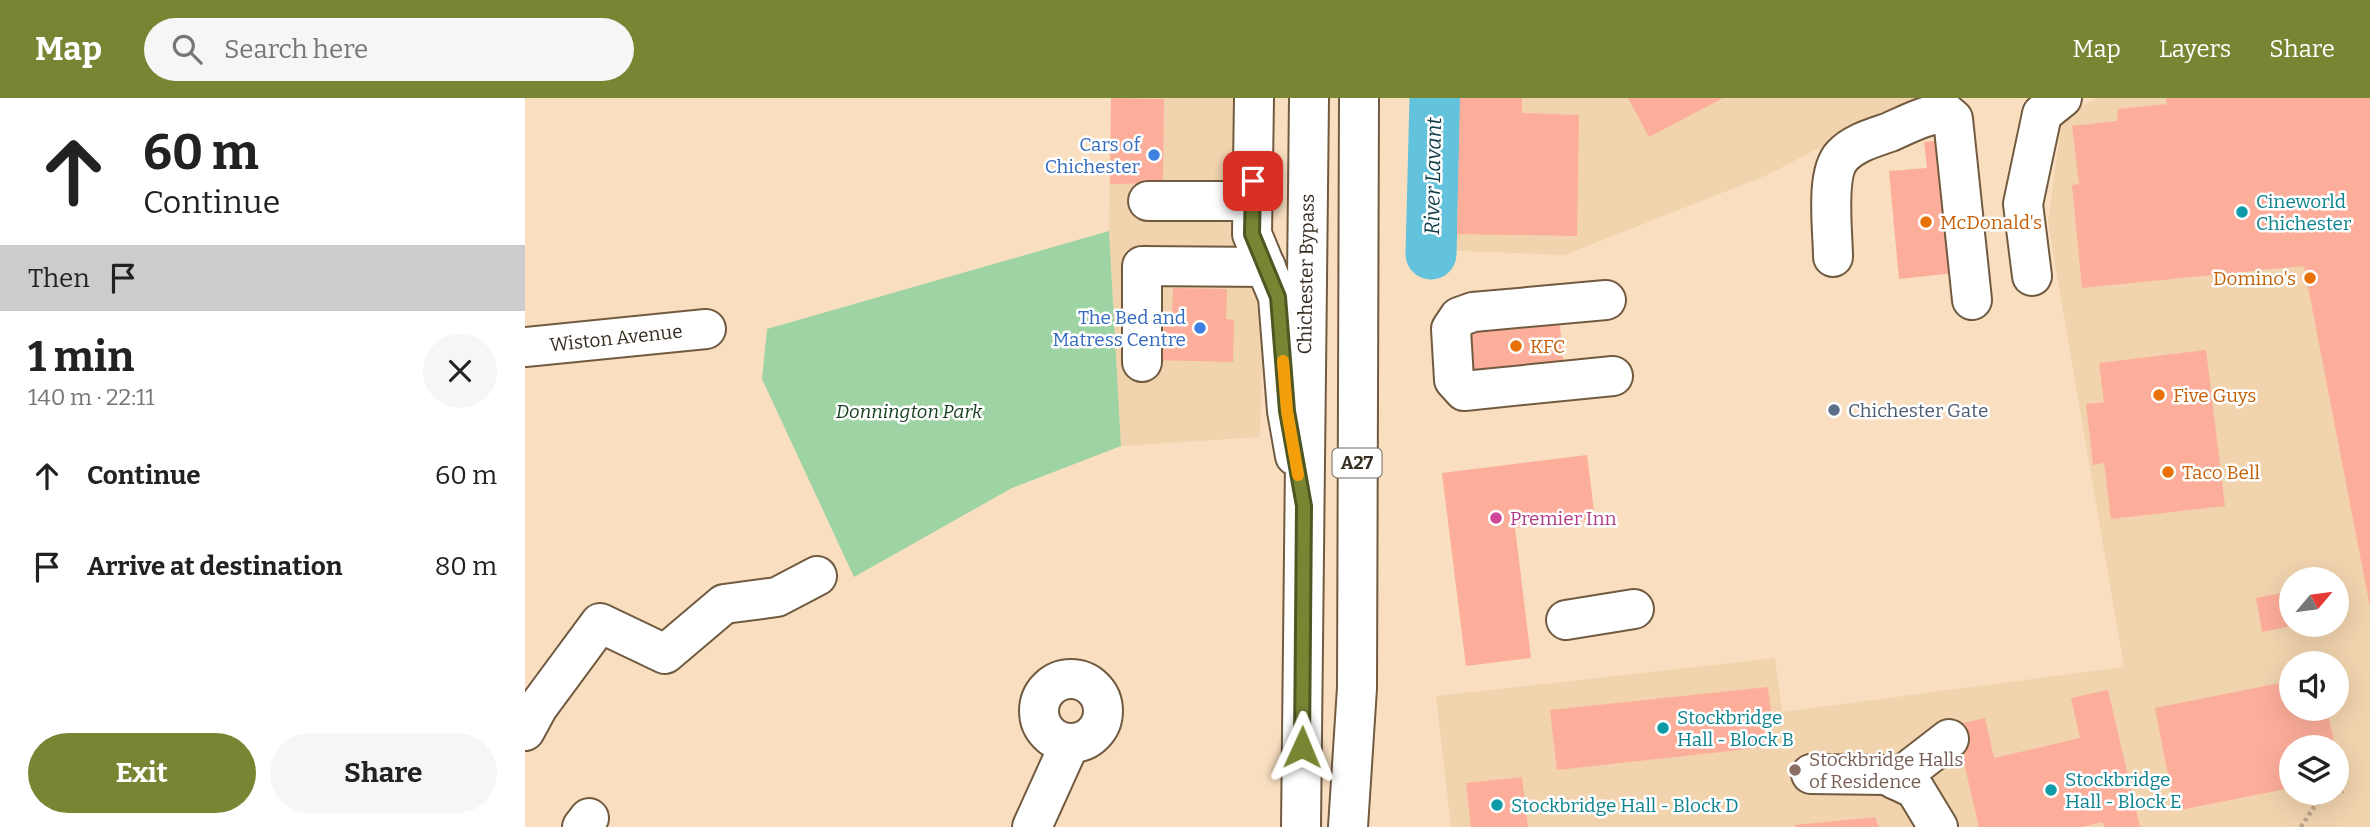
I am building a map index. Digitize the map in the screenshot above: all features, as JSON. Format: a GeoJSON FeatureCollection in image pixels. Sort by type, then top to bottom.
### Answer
{"type":"FeatureCollection","features":[{"type":"Feature","properties":{"kind":"main road"},"geometry":{"type":"LineString","coordinates":[[1236,98],[1254,141],[1252,234],[1278,297],[1287,411],[1304,506]]}},
{"type":"Feature","properties":{"kind":"main road","name":"Chichester Bypass"},"geometry":{"type":"LineString","coordinates":[[1301,827],[1309,98]]}},
{"type":"Feature","properties":{"kind":"main road","name":"A27"},"geometry":{"type":"LineString","coordinates":[[1348,827],[1357,688],[1359,98]]}},
{"type":"Feature","properties":{"kind":"main road"},"geometry":{"type":"LineString","coordinates":[[2032,276],[2023,204],[2042,114],[2062,98]]}},
{"type":"Feature","properties":{"kind":"main road"},"geometry":{"type":"LineString","coordinates":[[1833,257],[1832,172],[1840,158],[1853,147],[1874,138],[1933,113],[1946,113],[1953,120],[1972,300]]}},
{"type":"Feature","properties":{"kind":"main road"},"geometry":{"type":"LineString","coordinates":[[1147,201],[1253,201]]}},
{"type":"Feature","properties":{"kind":"main road"},"geometry":{"type":"LineString","coordinates":[[1142,362],[1142,266],[1266,267]]}},
{"type":"Feature","properties":{"kind":"main road"},"geometry":{"type":"LineString","coordinates":[[1606,300],[1473,312],[1459,317],[1451,329],[1454,380],[1464,391],[1613,376]]}},
{"type":"Feature","properties":{"kind":"main road","name":"Wiston Avenue"},"geometry":{"type":"LineString","coordinates":[[525,347],[706,329]]}},
{"type":"Feature","properties":{"kind":"main road"},"geometry":{"type":"LineString","coordinates":[[525,731],[538,707],[600,623],[666,654],[724,604],[777,597],[817,576]]}},
{"type":"Feature","properties":{"kind":"main road"},"geometry":{"type":"LineString","coordinates":[[1566,620],[1635,609]]}},
{"type":"Feature","properties":{"kind":"main road","name":"A27"},"geometry":{"type":"LineString","coordinates":[[1357,688],[1364,717],[1368,770],[1367,827]]}},
{"type":"Feature","properties":{"kind":"main road"},"geometry":{"type":"LineString","coordinates":[[1896,780],[1949,739]]}},
{"type":"Feature","properties":{"kind":"main road"},"geometry":{"type":"LineString","coordinates":[[1032,827],[1070,743]]}},
{"type":"Feature","properties":{"kind":"main road"},"geometry":{"type":"LineString","coordinates":[[1811,774],[1886,775],[1915,789],[1938,827]]}},
{"type":"Feature","properties":{"kind":"path"},"geometry":{"type":"LineString","coordinates":[[2301,827],[2315,805]]}},
{"type":"Feature","properties":{"kind":"shaded area"},"geometry":{"type":"Polygon","coordinates":[[[1111,98],[1270,98],[1260,437],[1121,446],[1109,231],[1111,98]]]}},
{"type":"Feature","properties":{"kind":"shaded area"},"geometry":{"type":"Polygon","coordinates":[[[1444,98],[1916,98],[1767,175],[1565,255],[1437,250],[1444,98]]]}},
{"type":"Feature","properties":{"kind":"shaded area"},"geometry":{"type":"Polygon","coordinates":[[[2098,98],[2370,98],[2370,827],[1451,827],[1436,696],[1775,658],[1782,712],[2124,667],[2048,223],[2062,116],[2098,98]]]}},
{"type":"Feature","properties":{"kind":"green space","name":"Donnington Park"},"geometry":{"type":"Polygon","coordinates":[[[1109,231],[1121,446],[1012,488],[854,577],[762,379],[767,329],[1109,231]]]}},
{"type":"Feature","properties":{"kind":"building"},"geometry":{"type":"Polygon","coordinates":[[[1111,98],[1164,99],[1163,183],[1110,184],[1111,98]]]}},
{"type":"Feature","properties":{"kind":"building"},"geometry":{"type":"Polygon","coordinates":[[[1460,98],[1522,98],[1522,113],[1579,115],[1577,236],[1457,234],[1460,98]]]}},
{"type":"Feature","properties":{"kind":"building"},"geometry":{"type":"Polygon","coordinates":[[[1628,98],[1723,98],[1649,137],[1628,98]]]}},
{"type":"Feature","properties":{"kind":"building"},"geometry":{"type":"Polygon","coordinates":[[[2166,98],[2370,98],[2370,607],[2304,266],[2082,288],[2072,185],[2079,184],[2072,126],[2117,121],[2118,109],[2167,104],[2166,98]]]}},
{"type":"Feature","properties":{"kind":"building","name":"McDonald's"},"geometry":{"type":"Polygon","coordinates":[[[1951,139],[1964,272],[1899,279],[1889,171],[1927,168],[1924,142],[1951,139]]]}},
{"type":"Feature","properties":{"kind":"building"},"geometry":{"type":"Polygon","coordinates":[[[1173,288],[1227,289],[1226,319],[1234,320],[1233,362],[1153,360],[1154,315],[1172,316],[1173,288]]]}},
{"type":"Feature","properties":{"kind":"building","name":"KFC"},"geometry":{"type":"Polygon","coordinates":[[[1559,318],[1564,366],[1472,374],[1468,326],[1559,318]]]}},
{"type":"Feature","properties":{"kind":"building"},"geometry":{"type":"Polygon","coordinates":[[[2206,350],[2225,506],[2111,519],[2104,463],[2093,465],[2086,404],[2104,402],[2099,363],[2206,350]]]}},
{"type":"Feature","properties":{"kind":"building"},"geometry":{"type":"Polygon","coordinates":[[[1587,455],[1595,519],[1515,528],[1531,658],[1466,666],[1442,473],[1587,455]]]}},
{"type":"Feature","properties":{"kind":"building"},"geometry":{"type":"Polygon","coordinates":[[[2279,594],[2279,628],[2262,632],[2256,598],[2279,594]]]}},
{"type":"Feature","properties":{"kind":"building"},"geometry":{"type":"Polygon","coordinates":[[[2279,683],[2279,721],[2330,721],[2332,735],[2279,735],[2279,790],[2175,811],[2155,708],[2279,683]]]}},
{"type":"Feature","properties":{"kind":"building","name":"Stockbridge Hall - Block B"},"geometry":{"type":"Polygon","coordinates":[[[1768,687],[1775,746],[1557,770],[1550,710],[1768,687]]]}},
{"type":"Feature","properties":{"kind":"building","name":"Stockbridge Hall - Block E"},"geometry":{"type":"Polygon","coordinates":[[[2108,690],[2140,827],[2104,827],[2103,822],[2081,827],[1979,827],[1955,725],[1985,718],[1994,758],[2080,738],[2071,698],[2108,690]]]}},
{"type":"Feature","properties":{"kind":"building","name":"Stockbridge Hall - Block D"},"geometry":{"type":"Polygon","coordinates":[[[1522,777],[1528,827],[1471,827],[1466,783],[1522,777]]]}},
{"type":"Feature","properties":{"kind":"building"},"geometry":{"type":"Polygon","coordinates":[[[1875,817],[1879,827],[1795,827],[1795,825],[1875,817]]]}},
{"type":"Feature","properties":{"kind":"waterway","name":"River Lavant"},"geometry":{"type":"LineString","coordinates":[[1431,254],[1435,98]]}},
{"type":"Feature","properties":{"kind":"slow traffic"},"geometry":{"type":"LineString","coordinates":[[1283,361],[1287,411],[1298,475]]}},
{"type":"Feature","properties":{"kind":"place","name":"Cars of Chichester"},"geometry":{"type":"Point","coordinates":[1154,155]}},
{"type":"Feature","properties":{"kind":"place","name":"Cineworld Chichester"},"geometry":{"type":"Point","coordinates":[2242,212]}},
{"type":"Feature","properties":{"kind":"place","name":"McDonald's"},"geometry":{"type":"Point","coordinates":[1926,222]}},
{"type":"Feature","properties":{"kind":"place","name":"Domino's"},"geometry":{"type":"Point","coordinates":[2310,278]}},
{"type":"Feature","properties":{"kind":"place","name":"The Bed and Matress Centre"},"geometry":{"type":"Point","coordinates":[1200,328]}},
{"type":"Feature","properties":{"kind":"place","name":"KFC"},"geometry":{"type":"Point","coordinates":[1516,346]}},
{"type":"Feature","properties":{"kind":"place","name":"Five Guys"},"geometry":{"type":"Point","coordinates":[2159,395]}},
{"type":"Feature","properties":{"kind":"place","name":"Chichester Gate"},"geometry":{"type":"Point","coordinates":[1834,410]}},
{"type":"Feature","properties":{"kind":"place","name":"Taco Bell"},"geometry":{"type":"Point","coordinates":[2168,472]}},
{"type":"Feature","properties":{"kind":"place","name":"Premier Inn"},"geometry":{"type":"Point","coordinates":[1496,518]}},
{"type":"Feature","properties":{"kind":"place","name":"Stockbridge Hall - Block B"},"geometry":{"type":"Point","coordinates":[1663,728]}},
{"type":"Feature","properties":{"kind":"place","name":"Stockbridge Halls of Residence"},"geometry":{"type":"Point","coordinates":[1795,770]}},
{"type":"Feature","properties":{"kind":"place","name":"Stockbridge Hall - Block E"},"geometry":{"type":"Point","coordinates":[2051,790]}},
{"type":"Feature","properties":{"kind":"place","name":"Stockbridge Hall - Block D"},"geometry":{"type":"Point","coordinates":[1497,805]}},
{"type":"Feature","properties":{"kind":"route"},"geometry":{"type":"LineString","coordinates":[[1253,181],[1252,234],[1278,297],[1287,411],[1304,506],[1302,747]]}}]}
